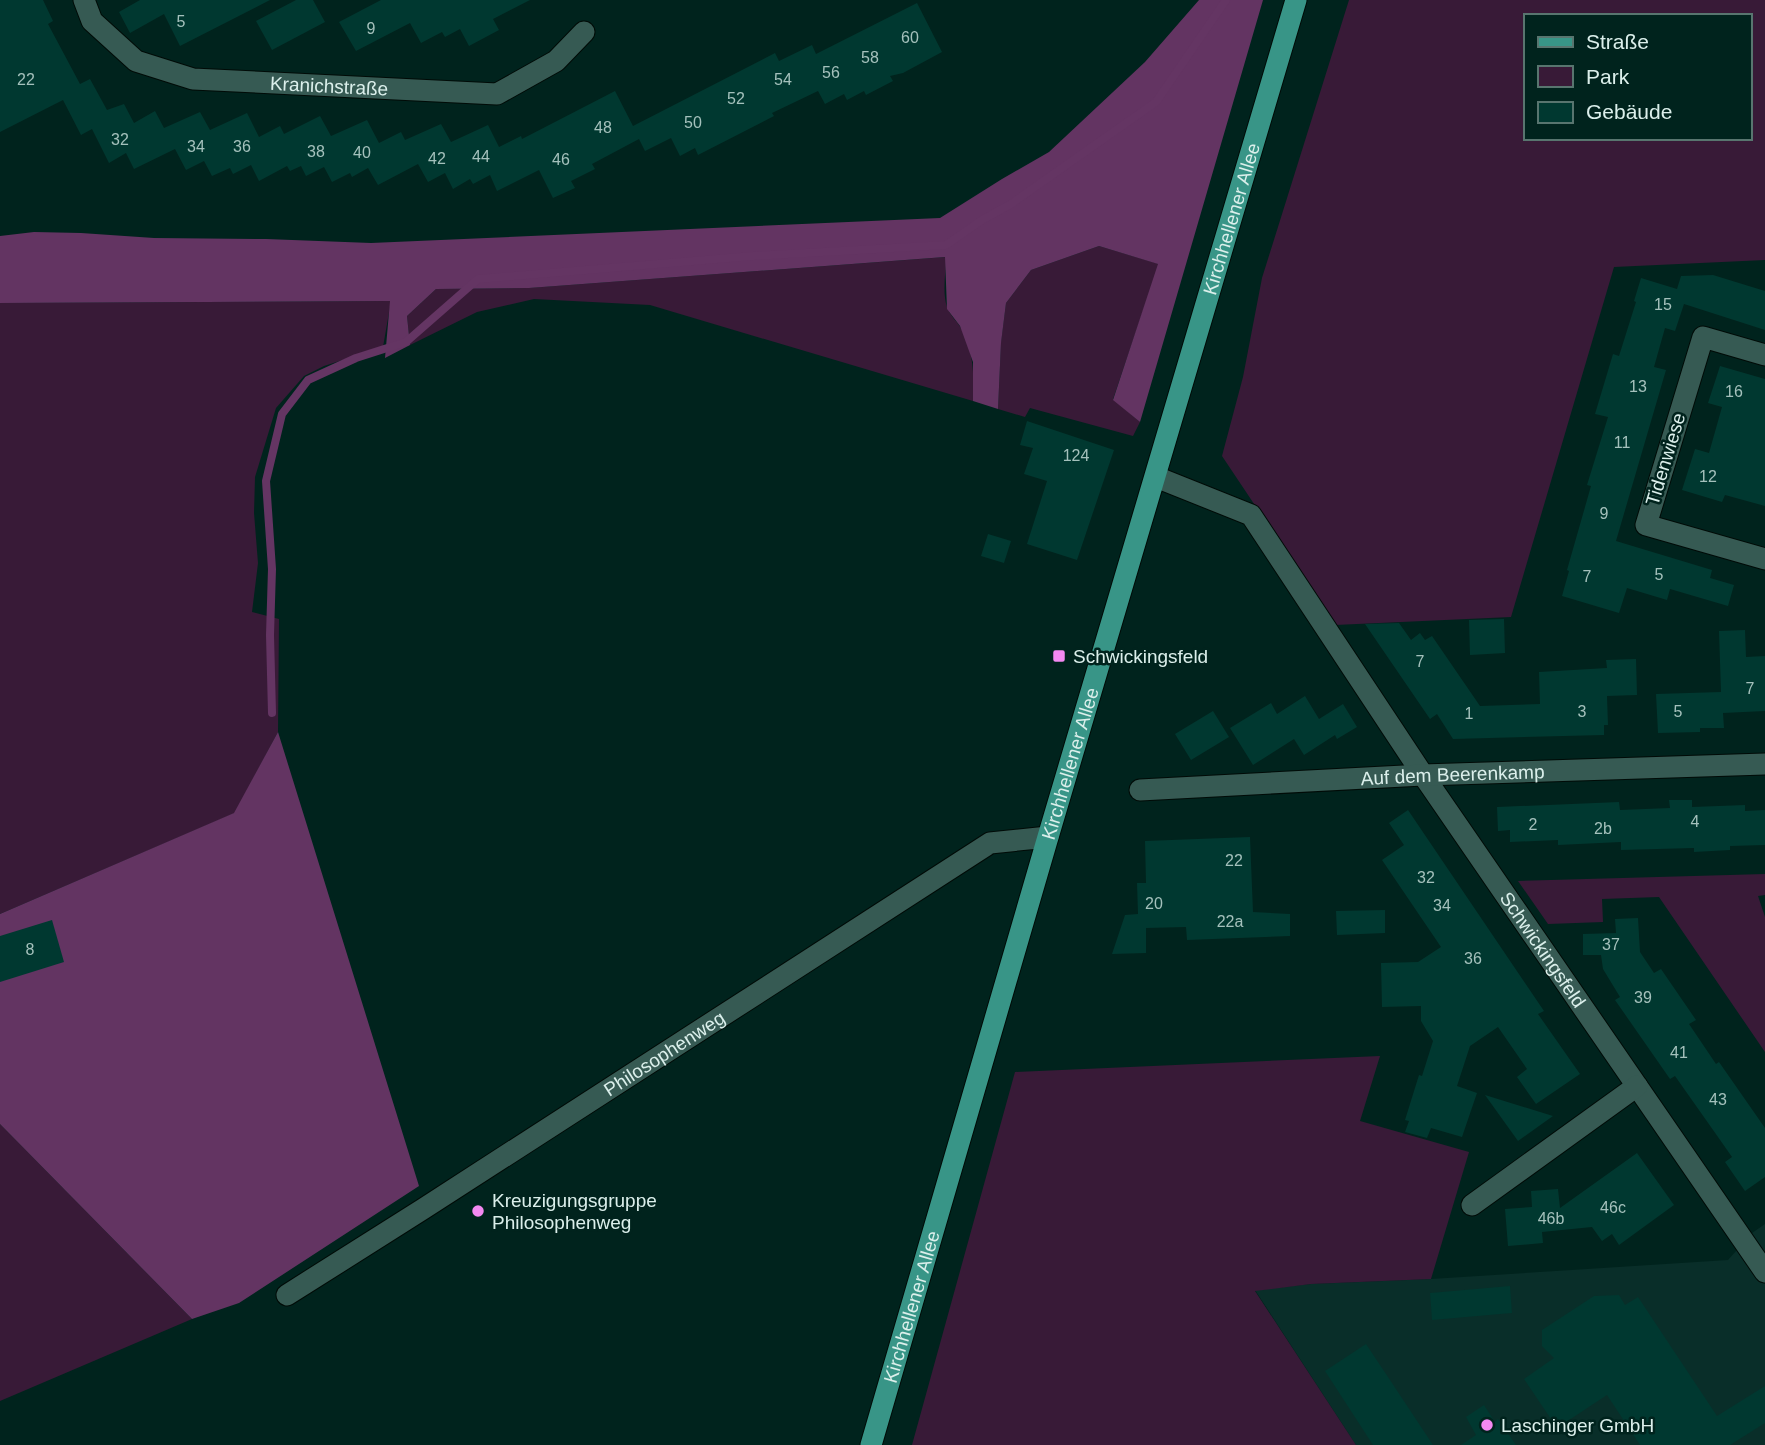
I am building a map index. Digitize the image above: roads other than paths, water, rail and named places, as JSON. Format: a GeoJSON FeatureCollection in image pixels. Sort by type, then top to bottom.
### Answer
{"type":"FeatureCollection","features":[{"type":"Feature","properties":{"kind":"main road","name":"Kirchhellener Allee"},"geometry":{"type":"LineString","coordinates":[[871,1445],[1296,0]]}},
{"type":"Feature","properties":{"kind":"street","name":"Kranichstraße"},"geometry":{"type":"LineString","coordinates":[[84,0],[92,21],[136,61],[193,79],[497,94],[556,61],[584,32]]}},
{"type":"Feature","properties":{"kind":"street","name":"Tidenwiese"},"geometry":{"type":"LineString","coordinates":[[1765,355],[1703,337],[1646,525],[1765,559]]}},
{"type":"Feature","properties":{"kind":"street","name":"Schwickingsfeld"},"geometry":{"type":"LineString","coordinates":[[1156,477],[1251,515],[1423,775],[1765,1272]]}},
{"type":"Feature","properties":{"kind":"street","name":"Auf dem Beerenkamp"},"geometry":{"type":"LineString","coordinates":[[1140,790],[1423,775],[1765,764]]}},
{"type":"Feature","properties":{"kind":"street","name":"Philosophenweg"},"geometry":{"type":"LineString","coordinates":[[287,1295],[990,843],[1048,837]]}},
{"type":"Feature","properties":{"kind":"street"},"geometry":{"type":"LineString","coordinates":[[1472,1205],[1637,1086]]}},
{"type":"Feature","properties":{"kind":"waterway"},"geometry":{"type":"LineString","coordinates":[[272,713],[272,569],[266,481],[282,414],[308,380],[356,358],[406,342],[478,279],[753,256],[946,245],[1011,204],[1156,102],[1226,0]]}},
{"type":"Feature","properties":{"kind":"place","name":"Schwickingsfeld"},"geometry":{"type":"Point","coordinates":[1059,656]}},
{"type":"Feature","properties":{"kind":"place","name":"Kreuzigungsgruppe Philosophenweg"},"geometry":{"type":"Point","coordinates":[478,1211]}},
{"type":"Feature","properties":{"kind":"place","name":"Laschinger GmbH"},"geometry":{"type":"Point","coordinates":[1487,1425]}}]}
